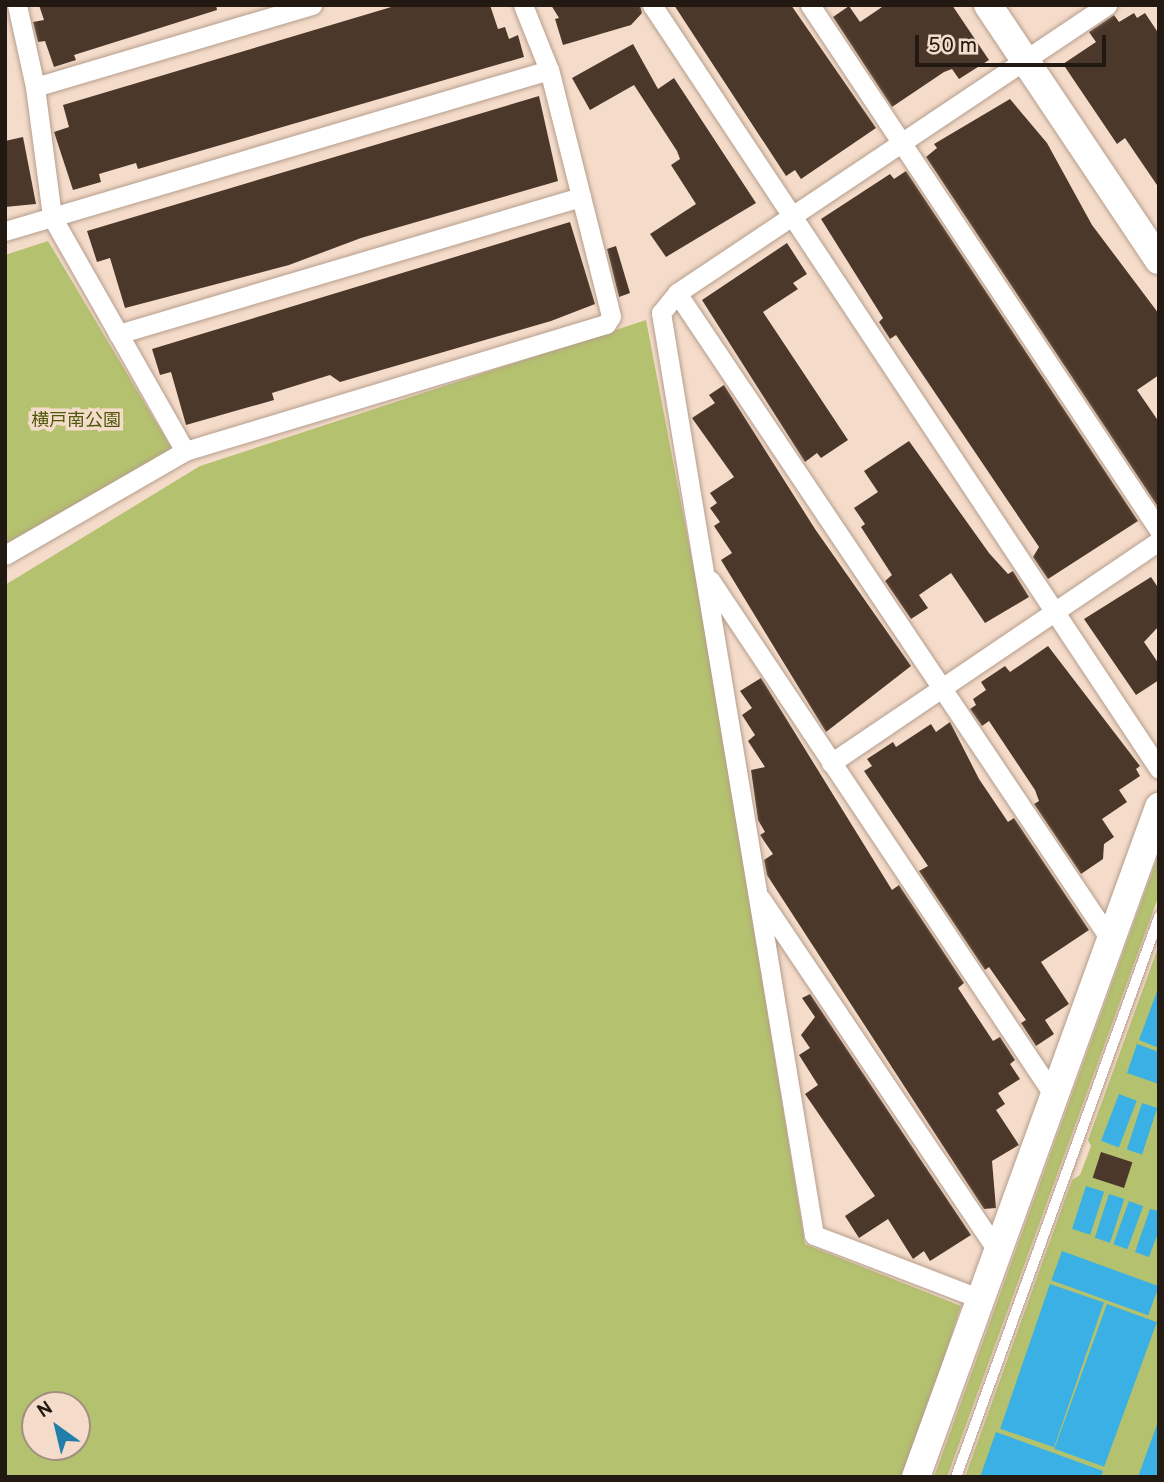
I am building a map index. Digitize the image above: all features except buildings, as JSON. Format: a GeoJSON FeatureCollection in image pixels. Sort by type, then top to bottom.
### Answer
{"type":"FeatureCollection","features":[{"type":"Feature","properties":{"kind":"street"},"geometry":{"type":"LineString","coordinates":[[17,5],[35,87],[52,217],[185,451]]}},
{"type":"Feature","properties":{"kind":"street"},"geometry":{"type":"LineString","coordinates":[[35,87],[312,5]]}},
{"type":"Feature","properties":{"kind":"street"},"geometry":{"type":"LineString","coordinates":[[5,555],[185,451],[606,324],[611,316],[549,70],[523,5]]}},
{"type":"Feature","properties":{"kind":"street"},"geometry":{"type":"LineString","coordinates":[[652,5],[1159,769]]}},
{"type":"Feature","properties":{"kind":"street"},"geometry":{"type":"LineString","coordinates":[[810,5],[1159,530]]}},
{"type":"Feature","properties":{"kind":"street"},"geometry":{"type":"LineString","coordinates":[[988,5],[1159,260]]}},
{"type":"Feature","properties":{"kind":"street"},"geometry":{"type":"LineString","coordinates":[[981,1299],[814,1235],[661,313],[677,293],[1107,5]]}},
{"type":"Feature","properties":{"kind":"street"},"geometry":{"type":"LineString","coordinates":[[5,232],[549,70]]}},
{"type":"Feature","properties":{"kind":"street"},"geometry":{"type":"LineString","coordinates":[[118,334],[581,197]]}},
{"type":"Feature","properties":{"kind":"street"},"geometry":{"type":"LineString","coordinates":[[677,293],[1110,939]]}},
{"type":"Feature","properties":{"kind":"street"},"geometry":{"type":"LineString","coordinates":[[831,763],[1159,541]]}},
{"type":"Feature","properties":{"kind":"street"},"geometry":{"type":"LineString","coordinates":[[706,574],[1055,1097]]}},
{"type":"Feature","properties":{"kind":"street"},"geometry":{"type":"LineString","coordinates":[[916,1477],[1159,807]]}},
{"type":"Feature","properties":{"kind":"street"},"geometry":{"type":"LineString","coordinates":[[757,893],[999,1253]]}},
{"type":"Feature","properties":{"kind":"lane"},"geometry":{"type":"LineString","coordinates":[[956,1477],[1159,917]]}},
{"type":"Feature","properties":{"kind":"green space","name":"横戸南公園"},"geometry":{"type":"Polygon","coordinates":[[[48,241],[172,449],[5,544],[5,255],[48,241]]]}},
{"type":"Feature","properties":{"kind":"green space"},"geometry":{"type":"Polygon","coordinates":[[[646,320],[709,649],[805,1244],[961,1306],[905,1477],[5,1477],[5,585],[200,466],[646,320]]]}},
{"type":"Feature","properties":{"kind":"green space"},"geometry":{"type":"Polygon","coordinates":[[[1159,853],[1159,895],[947,1477],[934,1477],[1159,853]]]}},
{"type":"Feature","properties":{"kind":"green space"},"geometry":{"type":"Polygon","coordinates":[[[1159,945],[1159,1477],[965,1477],[1072,1180],[1080,1175],[1091,1146],[1088,1140],[1159,945]]]}},
{"type":"Feature","properties":{"kind":"water"},"geometry":{"type":"Polygon","coordinates":[[[1159,986],[1159,1048],[1139,1040],[1159,986]]]}},
{"type":"Feature","properties":{"kind":"water"},"geometry":{"type":"Polygon","coordinates":[[[1137,1044],[1159,1052],[1159,1084],[1127,1073],[1137,1044]]]}},
{"type":"Feature","properties":{"kind":"water"},"geometry":{"type":"Polygon","coordinates":[[[1119,1094],[1137,1101],[1119,1147],[1101,1141],[1119,1094]]]}},
{"type":"Feature","properties":{"kind":"water"},"geometry":{"type":"Polygon","coordinates":[[[1142,1103],[1157,1108],[1142,1155],[1127,1150],[1142,1103]]]}},
{"type":"Feature","properties":{"kind":"water"},"geometry":{"type":"Polygon","coordinates":[[[1086,1186],[1104,1192],[1090,1235],[1072,1229],[1086,1186]]]}},
{"type":"Feature","properties":{"kind":"water"},"geometry":{"type":"Polygon","coordinates":[[[1109,1194],[1124,1199],[1110,1243],[1095,1238],[1109,1194]]]}},
{"type":"Feature","properties":{"kind":"water"},"geometry":{"type":"Polygon","coordinates":[[[1129,1201],[1143,1206],[1127,1249],[1113,1244],[1129,1201]]]}},
{"type":"Feature","properties":{"kind":"water"},"geometry":{"type":"Polygon","coordinates":[[[1150,1209],[1159,1211],[1159,1230],[1149,1257],[1135,1252],[1150,1209]]]}},
{"type":"Feature","properties":{"kind":"water"},"geometry":{"type":"Polygon","coordinates":[[[1062,1251],[1159,1286],[1148,1315],[1051,1280],[1062,1251]]]}},
{"type":"Feature","properties":{"kind":"water"},"geometry":{"type":"Polygon","coordinates":[[[1050,1284],[1104,1303],[1054,1447],[1000,1429],[1050,1284]]]}},
{"type":"Feature","properties":{"kind":"water"},"geometry":{"type":"Polygon","coordinates":[[[1107,1304],[1157,1322],[1104,1467],[1054,1449],[1107,1304]]]}},
{"type":"Feature","properties":{"kind":"water"},"geometry":{"type":"Polygon","coordinates":[[[1159,1419],[1159,1477],[1138,1477],[1159,1419]]]}},
{"type":"Feature","properties":{"kind":"water"},"geometry":{"type":"Polygon","coordinates":[[[996,1432],[1103,1471],[1101,1477],[980,1477],[996,1432]]]}}]}
